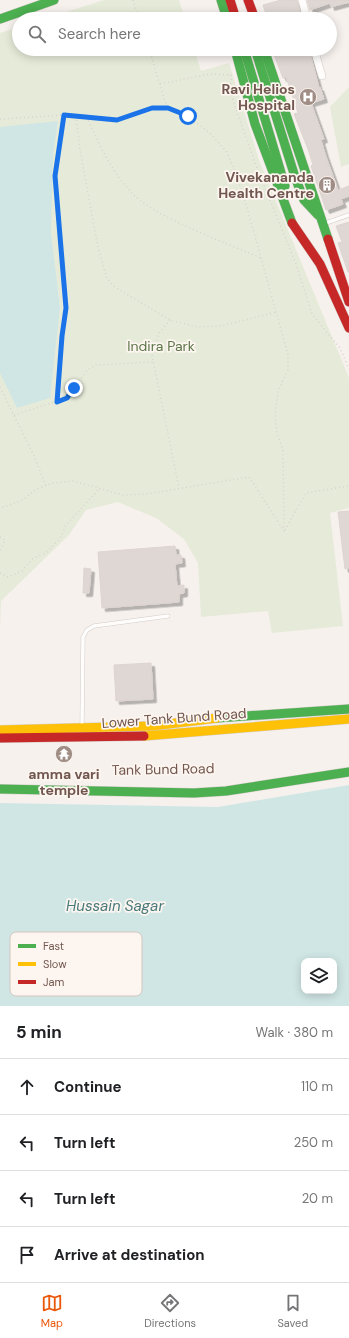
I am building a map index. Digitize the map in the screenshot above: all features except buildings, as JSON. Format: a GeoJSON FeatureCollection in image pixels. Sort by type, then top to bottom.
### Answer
{"type":"FeatureCollection","features":[{"type":"Feature","properties":{"kind":"main road"},"geometry":{"type":"LineString","coordinates":[[20,12],[54,0]]}},
{"type":"Feature","properties":{"kind":"main road"},"geometry":{"type":"LineString","coordinates":[[221,0],[224,12]]}},
{"type":"Feature","properties":{"kind":"main road"},"geometry":{"type":"LineString","coordinates":[[230,0],[234,12]]}},
{"type":"Feature","properties":{"kind":"main road"},"geometry":{"type":"LineString","coordinates":[[241,0],[244,12]]}},
{"type":"Feature","properties":{"kind":"main road"},"geometry":{"type":"LineString","coordinates":[[248,0],[252,12]]}},
{"type":"Feature","properties":{"kind":"main road"},"geometry":{"type":"LineString","coordinates":[[0,19],[12,15]]}},
{"type":"Feature","properties":{"kind":"main road"},"geometry":{"type":"LineString","coordinates":[[237,56],[254,124],[290,220],[320,264],[349,328]]}},
{"type":"Feature","properties":{"kind":"main road"},"geometry":{"type":"LineString","coordinates":[[246,56],[290,201],[290,220]]}},
{"type":"Feature","properties":{"kind":"main road"},"geometry":{"type":"LineString","coordinates":[[258,56],[297,183],[304,200],[322,221]]}},
{"type":"Feature","properties":{"kind":"main road"},"geometry":{"type":"LineString","coordinates":[[266,56],[349,302]]}},
{"type":"Feature","properties":{"kind":"main road","name":"Lower Tank Bund Road"},"geometry":{"type":"LineString","coordinates":[[0,730],[152,726],[217,718],[349,709]]}},
{"type":"Feature","properties":{"kind":"main road","name":"Lower Tank Bund Road"},"geometry":{"type":"LineString","coordinates":[[0,738],[105,738],[195,733],[296,721],[349,719]]}},
{"type":"Feature","properties":{"kind":"main road"},"geometry":{"type":"LineString","coordinates":[[248,778],[349,764]]}},
{"type":"Feature","properties":{"kind":"main road"},"geometry":{"type":"LineString","coordinates":[[0,789],[194,793],[226,791],[349,772]]}},
{"type":"Feature","properties":{"kind":"main road","name":"Tank Bund Road"},"geometry":{"type":"LineString","coordinates":[[0,782],[194,785],[222,782]]}},
{"type":"Feature","properties":{"kind":"street"},"geometry":{"type":"LineString","coordinates":[[302,0],[305,12]]}},
{"type":"Feature","properties":{"kind":"street"},"geometry":{"type":"LineString","coordinates":[[316,56],[322,76]]}},
{"type":"Feature","properties":{"kind":"lane"},"geometry":{"type":"LineString","coordinates":[[322,221],[349,215]]}},
{"type":"Feature","properties":{"kind":"lane"},"geometry":{"type":"LineString","coordinates":[[82,728],[83,637],[87,630],[94,626],[168,616]]}},
{"type":"Feature","properties":{"kind":"path"},"geometry":{"type":"LineString","coordinates":[[133,0],[137,12]]}},
{"type":"Feature","properties":{"kind":"path"},"geometry":{"type":"LineString","coordinates":[[150,56],[168,108]]}},
{"type":"Feature","properties":{"kind":"path"},"geometry":{"type":"LineString","coordinates":[[160,84],[210,74],[230,75],[230,91],[235,107],[258,171],[296,264],[312,314],[340,348],[349,369]]}},
{"type":"Feature","properties":{"kind":"path"},"geometry":{"type":"LineString","coordinates":[[0,119],[64,115],[117,120],[152,108],[168,108],[188,116],[212,135],[226,151],[236,173],[263,259],[288,355],[288,370],[278,391],[275,415],[277,433],[283,451],[284,531]]}},
{"type":"Feature","properties":{"kind":"path"},"geometry":{"type":"LineString","coordinates":[[57,402],[62,336],[66,308],[55,176],[64,115]]}},
{"type":"Feature","properties":{"kind":"path"},"geometry":{"type":"LineString","coordinates":[[76,116],[80,150],[98,248],[107,279],[115,287],[170,320],[197,327],[221,326],[277,312]]}},
{"type":"Feature","properties":{"kind":"path"},"geometry":{"type":"LineString","coordinates":[[86,117],[99,145],[130,192],[152,208],[263,259]]}},
{"type":"Feature","properties":{"kind":"path"},"geometry":{"type":"LineString","coordinates":[[170,320],[159,333],[152,355],[179,489]]}},
{"type":"Feature","properties":{"kind":"path"},"geometry":{"type":"LineString","coordinates":[[14,415],[67,398],[87,370],[96,365],[154,362]]}},
{"type":"Feature","properties":{"kind":"path"},"geometry":{"type":"LineString","coordinates":[[0,387],[34,456],[46,486]]}},
{"type":"Feature","properties":{"kind":"path"},"geometry":{"type":"LineString","coordinates":[[0,507],[4,507],[22,500],[37,489],[52,484],[73,481],[123,495],[146,494],[250,477],[284,531]]}},
{"type":"Feature","properties":{"kind":"path"},"geometry":{"type":"LineString","coordinates":[[284,531],[306,493],[349,486]]}},
{"type":"Feature","properties":{"kind":"path"},"geometry":{"type":"LineString","coordinates":[[0,573],[8,577],[22,571],[32,559],[47,552],[61,537],[66,524],[100,488]]}},
{"type":"Feature","properties":{"kind":"path"},"geometry":{"type":"LineString","coordinates":[[0,537],[5,540],[0,552]]}},
{"type":"Feature","properties":{"kind":"green space"},"geometry":{"type":"Polygon","coordinates":[[[104,0],[179,0],[183,12],[66,12],[104,0]]]}},
{"type":"Feature","properties":{"kind":"green space","name":"Indira Park"},"geometry":{"type":"Polygon","coordinates":[[[12,29],[12,56],[196,56],[201,71],[229,63],[259,160],[349,378],[349,508],[330,513],[343,626],[272,633],[268,611],[201,617],[198,563],[184,539],[156,518],[118,502],[86,510],[69,535],[1,601],[0,630],[0,33],[12,29]]]}},
{"type":"Feature","properties":{"kind":"green space"},"geometry":{"type":"Polygon","coordinates":[[[349,87],[349,164],[341,167],[330,107],[349,87]]]}},
{"type":"Feature","properties":{"kind":"water"},"geometry":{"type":"Polygon","coordinates":[[[58,121],[53,154],[51,232],[60,308],[50,398],[17,408],[0,373],[0,127],[58,121]]]}},
{"type":"Feature","properties":{"kind":"water","name":"Hussain Sagar"},"geometry":{"type":"Polygon","coordinates":[[[349,785],[349,1006],[0,1006],[0,803],[218,807],[349,785]]]}},
{"type":"Feature","properties":{"kind":"traffic: fast"},"geometry":{"type":"LineString","coordinates":[[20,12],[54,0]]}},
{"type":"Feature","properties":{"kind":"traffic: fast"},"geometry":{"type":"LineString","coordinates":[[221,0],[225,12]]}},
{"type":"Feature","properties":{"kind":"traffic: fast"},"geometry":{"type":"LineString","coordinates":[[0,19],[12,15]]}},
{"type":"Feature","properties":{"kind":"traffic: fast"},"geometry":{"type":"LineString","coordinates":[[237,56],[255,124],[292,223]]}},
{"type":"Feature","properties":{"kind":"traffic: fast"},"geometry":{"type":"LineString","coordinates":[[246,56],[285,186]]}},
{"type":"Feature","properties":{"kind":"traffic: fast"},"geometry":{"type":"LineString","coordinates":[[257,56],[295,177],[304,200],[318,215]]}},
{"type":"Feature","properties":{"kind":"traffic: fast"},"geometry":{"type":"LineString","coordinates":[[266,56],[328,239]]}},
{"type":"Feature","properties":{"kind":"traffic: fast"},"geometry":{"type":"LineString","coordinates":[[217,718],[349,709]]}},
{"type":"Feature","properties":{"kind":"traffic: fast"},"geometry":{"type":"LineString","coordinates":[[0,789],[194,793],[226,791],[349,772]]}},
{"type":"Feature","properties":{"kind":"traffic: slow"},"geometry":{"type":"LineString","coordinates":[[0,730],[152,726],[217,718]]}},
{"type":"Feature","properties":{"kind":"traffic: slow"},"geometry":{"type":"LineString","coordinates":[[144,736],[349,719]]}},
{"type":"Feature","properties":{"kind":"traffic: jam"},"geometry":{"type":"LineString","coordinates":[[230,0],[234,12]]}},
{"type":"Feature","properties":{"kind":"traffic: jam"},"geometry":{"type":"LineString","coordinates":[[248,0],[252,12]]}},
{"type":"Feature","properties":{"kind":"traffic: jam"},"geometry":{"type":"LineString","coordinates":[[292,223],[320,264],[349,328]]}},
{"type":"Feature","properties":{"kind":"traffic: jam"},"geometry":{"type":"LineString","coordinates":[[328,239],[349,302]]}},
{"type":"Feature","properties":{"kind":"traffic: jam"},"geometry":{"type":"LineString","coordinates":[[0,738],[144,736]]}},
{"type":"Feature","properties":{"kind":"place","name":"Ravi Helios Hospital"},"geometry":{"type":"Point","coordinates":[308,97]}},
{"type":"Feature","properties":{"kind":"place","name":"Vivekananda Health Centre"},"geometry":{"type":"Point","coordinates":[327,185]}},
{"type":"Feature","properties":{"kind":"place","name":"amma vari temple"},"geometry":{"type":"Point","coordinates":[64,754]}},
{"type":"Feature","properties":{"kind":"route"},"geometry":{"type":"LineString","coordinates":[[74,388],[67,398],[57,402],[62,336],[66,308],[55,176],[64,115],[117,120],[152,108],[168,108],[188,116]]}}]}
